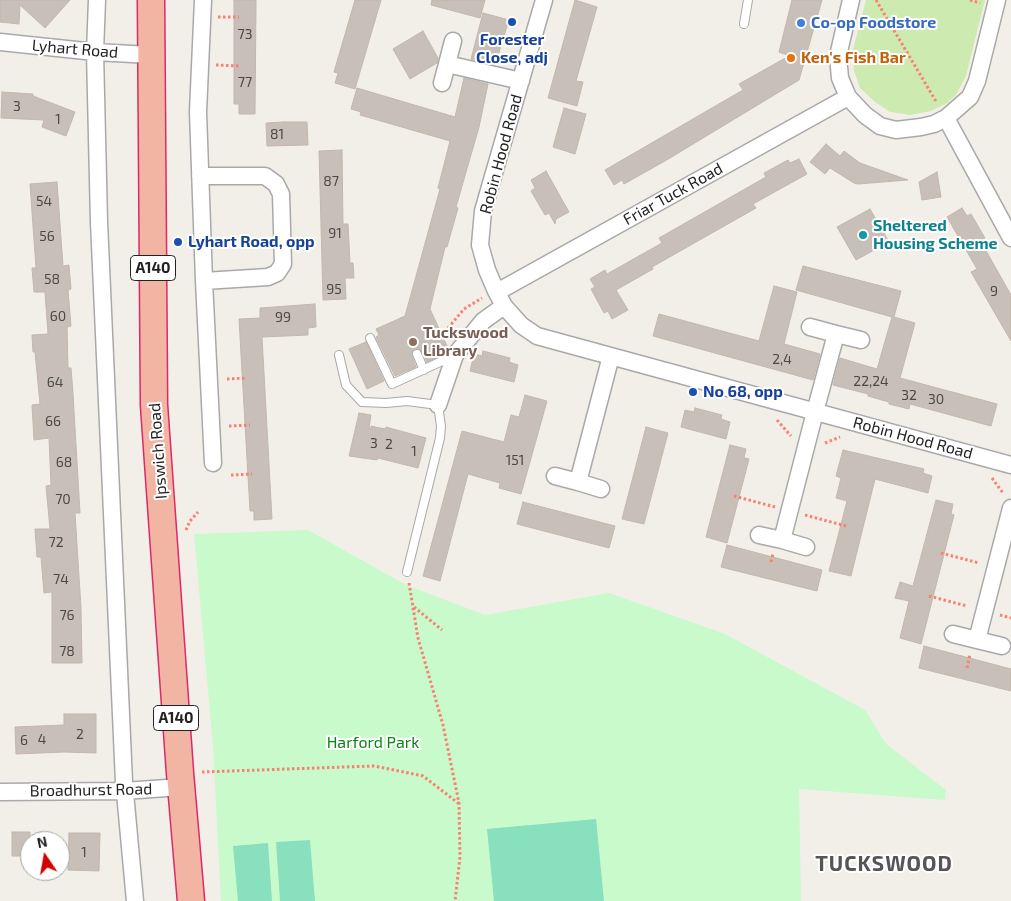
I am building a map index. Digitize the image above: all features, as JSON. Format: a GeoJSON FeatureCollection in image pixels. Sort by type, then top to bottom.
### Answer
{"type":"FeatureCollection","features":[{"type":"Feature","properties":{"kind":"highway","name":"Ipswich Road"},"geometry":{"type":"LineString","coordinates":[[151,0],[154,405],[191,901]]}},
{"type":"Feature","properties":{"kind":"street"},"geometry":{"type":"LineString","coordinates":[[97,0],[95,52],[99,222],[124,791],[135,901]]}},
{"type":"Feature","properties":{"kind":"street"},"geometry":{"type":"LineString","coordinates":[[203,0],[198,112],[213,463]]}},
{"type":"Feature","properties":{"kind":"street","name":"Robin Hood Road"},"geometry":{"type":"LineString","coordinates":[[544,0],[483,211],[480,245],[487,270],[500,299],[521,325],[537,336],[1011,465]]}},
{"type":"Feature","properties":{"kind":"street"},"geometry":{"type":"LineString","coordinates":[[851,0],[838,56],[840,78],[848,96],[865,115],[880,126],[896,130],[921,127],[946,118],[960,108],[970,97],[977,81],[997,0]]}},
{"type":"Feature","properties":{"kind":"street"},"geometry":{"type":"LineString","coordinates":[[442,83],[453,41]]}},
{"type":"Feature","properties":{"kind":"street","name":"Lyhart Road"},"geometry":{"type":"LineString","coordinates":[[0,42],[95,52],[151,55]]}},
{"type":"Feature","properties":{"kind":"street"},"geometry":{"type":"LineString","coordinates":[[447,64],[521,81]]}},
{"type":"Feature","properties":{"kind":"street","name":"Friar Tuck Road"},"geometry":{"type":"LineString","coordinates":[[455,355],[500,299],[848,96]]}},
{"type":"Feature","properties":{"kind":"street"},"geometry":{"type":"LineString","coordinates":[[946,118],[1011,238]]}},
{"type":"Feature","properties":{"kind":"street"},"geometry":{"type":"LineString","coordinates":[[200,176],[265,176],[276,184],[281,194],[282,264],[277,273],[268,277],[204,281]]}},
{"type":"Feature","properties":{"kind":"street"},"geometry":{"type":"LineString","coordinates":[[810,327],[861,340]]}},
{"type":"Feature","properties":{"kind":"street"},"geometry":{"type":"LineString","coordinates":[[782,540],[836,334]]}},
{"type":"Feature","properties":{"kind":"street"},"geometry":{"type":"LineString","coordinates":[[438,405],[455,355]]}},
{"type":"Feature","properties":{"kind":"street"},"geometry":{"type":"LineString","coordinates":[[578,482],[611,356]]}},
{"type":"Feature","properties":{"kind":"street"},"geometry":{"type":"LineString","coordinates":[[555,476],[601,488]]}},
{"type":"Feature","properties":{"kind":"street"},"geometry":{"type":"LineString","coordinates":[[977,640],[1011,508]]}},
{"type":"Feature","properties":{"kind":"street"},"geometry":{"type":"LineString","coordinates":[[759,535],[806,547]]}},
{"type":"Feature","properties":{"kind":"street"},"geometry":{"type":"LineString","coordinates":[[953,634],[1002,646]]}},
{"type":"Feature","properties":{"kind":"street","name":"Broadhurst Road"},"geometry":{"type":"LineString","coordinates":[[0,792],[124,791],[181,787]]}},
{"type":"Feature","properties":{"kind":"lane"},"geometry":{"type":"LineString","coordinates":[[744,24],[748,0]]}},
{"type":"Feature","properties":{"kind":"lane"},"geometry":{"type":"LineString","coordinates":[[370,338],[392,384],[455,355]]}},
{"type":"Feature","properties":{"kind":"lane"},"geometry":{"type":"LineString","coordinates":[[416,354],[424,370]]}},
{"type":"Feature","properties":{"kind":"lane"},"geometry":{"type":"LineString","coordinates":[[339,355],[346,385],[362,402],[386,403],[407,401],[438,405],[441,426],[440,438],[407,572]]}},
{"type":"Feature","properties":{"kind":"path"},"geometry":{"type":"LineString","coordinates":[[876,0],[946,118]]}},
{"type":"Feature","properties":{"kind":"path"},"geometry":{"type":"LineString","coordinates":[[231,475],[252,474]]}},
{"type":"Feature","properties":{"kind":"path"},"geometry":{"type":"LineString","coordinates":[[186,536],[185,530],[198,512]]}},
{"type":"Feature","properties":{"kind":"path"},"geometry":{"type":"LineString","coordinates":[[941,553],[996,568]]}},
{"type":"Feature","properties":{"kind":"path"},"geometry":{"type":"LineString","coordinates":[[407,572],[418,638],[443,725],[459,803],[460,857],[456,901]]}},
{"type":"Feature","properties":{"kind":"path"},"geometry":{"type":"LineString","coordinates":[[413,607],[442,630]]}},
{"type":"Feature","properties":{"kind":"path"},"geometry":{"type":"LineString","coordinates":[[208,772],[374,766],[423,776],[459,803]]}},
{"type":"Feature","properties":{"kind":"green space"},"geometry":{"type":"Polygon","coordinates":[[[866,0],[985,0],[966,76],[956,95],[947,103],[931,111],[910,115],[890,112],[875,102],[860,88],[854,71],[852,53],[866,0]]]}},
{"type":"Feature","properties":{"kind":"green space","name":"Harford Park"},"geometry":{"type":"Polygon","coordinates":[[[308,530],[406,585],[485,615],[609,593],[725,634],[865,710],[886,744],[946,790],[945,800],[799,789],[801,901],[221,901],[213,746],[194,534],[308,530]]]}},
{"type":"Feature","properties":{"kind":"green space"},"geometry":{"type":"Polygon","coordinates":[[[596,819],[604,901],[494,901],[487,829],[596,819]]]}},
{"type":"Feature","properties":{"kind":"green space"},"geometry":{"type":"Polygon","coordinates":[[[310,840],[315,901],[280,901],[276,842],[310,840]]]}},
{"type":"Feature","properties":{"kind":"green space"},"geometry":{"type":"Polygon","coordinates":[[[268,843],[272,901],[238,901],[233,846],[268,843]]]}},
{"type":"Feature","properties":{"kind":"building"},"geometry":{"type":"Polygon","coordinates":[[[0,0],[70,0],[45,28],[20,5],[19,24],[0,22],[0,0]]]}},
{"type":"Feature","properties":{"kind":"building"},"geometry":{"type":"Polygon","coordinates":[[[234,0],[256,0],[255,114],[239,114],[239,104],[234,104],[234,0]]]}},
{"type":"Feature","properties":{"kind":"building"},"geometry":{"type":"Polygon","coordinates":[[[355,0],[381,0],[355,89],[335,83],[338,73],[334,72],[355,0]]]}},
{"type":"Feature","properties":{"kind":"building"},"geometry":{"type":"Polygon","coordinates":[[[432,0],[485,0],[480,18],[431,5],[432,0]]]}},
{"type":"Feature","properties":{"kind":"building"},"geometry":{"type":"Polygon","coordinates":[[[575,0],[597,7],[576,81],[583,82],[577,106],[548,98],[575,0]]]}},
{"type":"Feature","properties":{"kind":"building"},"geometry":{"type":"Polygon","coordinates":[[[792,0],[822,0],[799,80],[665,161],[624,184],[622,180],[614,185],[605,170],[743,90],[739,84],[789,56],[779,52],[792,0]]]}},
{"type":"Feature","properties":{"kind":"building"},"geometry":{"type":"Polygon","coordinates":[[[483,13],[509,20],[495,65],[471,59],[483,13]]]}},
{"type":"Feature","properties":{"kind":"building"},"geometry":{"type":"Polygon","coordinates":[[[423,31],[438,58],[437,63],[410,79],[393,49],[423,31]]]}},
{"type":"Feature","properties":{"kind":"building"},"geometry":{"type":"Polygon","coordinates":[[[464,78],[488,84],[479,127],[456,207],[458,208],[447,247],[445,247],[430,309],[448,348],[445,354],[427,362],[421,350],[414,349],[411,354],[416,367],[395,376],[376,337],[379,335],[376,329],[405,316],[440,189],[438,188],[450,141],[360,115],[361,112],[351,109],[357,88],[455,117],[464,78]]]}},
{"type":"Feature","properties":{"kind":"building"},"geometry":{"type":"Polygon","coordinates":[[[2,92],[33,94],[33,96],[75,112],[66,136],[42,127],[44,120],[1,118],[2,92]]]}},
{"type":"Feature","properties":{"kind":"building"},"geometry":{"type":"Polygon","coordinates":[[[564,108],[586,114],[575,154],[553,147],[564,108]]]}},
{"type":"Feature","properties":{"kind":"building"},"geometry":{"type":"Polygon","coordinates":[[[307,122],[308,145],[267,146],[266,123],[307,122]]]}},
{"type":"Feature","properties":{"kind":"building"},"geometry":{"type":"Polygon","coordinates":[[[826,144],[840,156],[844,151],[860,163],[908,180],[858,184],[830,168],[825,174],[810,162],[826,144]]]}},
{"type":"Feature","properties":{"kind":"building"},"geometry":{"type":"Polygon","coordinates":[[[342,150],[343,224],[348,224],[350,263],[353,263],[354,278],[345,278],[346,299],[323,300],[319,151],[342,150]]]}},
{"type":"Feature","properties":{"kind":"building"},"geometry":{"type":"Polygon","coordinates":[[[799,159],[807,174],[753,204],[756,208],[652,267],[653,269],[616,290],[628,310],[612,319],[608,311],[604,313],[591,289],[595,287],[590,279],[605,270],[607,274],[662,243],[659,238],[766,177],[764,173],[788,160],[790,163],[799,159]]]}},
{"type":"Feature","properties":{"kind":"building"},"geometry":{"type":"Polygon","coordinates":[[[546,171],[569,212],[556,219],[555,224],[549,213],[545,215],[531,191],[535,188],[531,180],[546,171]]]}},
{"type":"Feature","properties":{"kind":"building"},"geometry":{"type":"Polygon","coordinates":[[[937,172],[941,197],[922,200],[919,182],[937,172]]]}},
{"type":"Feature","properties":{"kind":"building"},"geometry":{"type":"Polygon","coordinates":[[[57,182],[63,266],[69,265],[71,289],[68,290],[71,326],[67,327],[68,368],[71,368],[80,513],[75,513],[81,608],[82,663],[52,663],[52,592],[44,593],[41,557],[37,557],[35,529],[50,529],[46,486],[51,485],[49,438],[34,440],[32,405],[40,404],[32,335],[48,334],[45,292],[34,292],[32,268],[36,268],[30,184],[57,182]]]}},
{"type":"Feature","properties":{"kind":"building"},"geometry":{"type":"Polygon","coordinates":[[[962,208],[967,216],[971,214],[985,238],[981,240],[985,249],[1011,295],[1011,341],[971,272],[977,269],[947,217],[962,208]]]}},
{"type":"Feature","properties":{"kind":"building","name":"Sheltered Housing Scheme"},"geometry":{"type":"Polygon","coordinates":[[[870,209],[889,242],[856,260],[837,227],[870,209]]]}},
{"type":"Feature","properties":{"kind":"building"},"geometry":{"type":"Polygon","coordinates":[[[803,266],[901,291],[894,317],[915,323],[900,378],[997,404],[991,426],[910,404],[909,409],[889,404],[889,402],[868,396],[868,394],[833,385],[840,358],[877,369],[892,317],[796,290],[803,266]]]}},
{"type":"Feature","properties":{"kind":"building"},"geometry":{"type":"Polygon","coordinates":[[[774,286],[797,292],[784,344],[820,354],[813,380],[653,336],[659,314],[759,341],[774,286]]]}},
{"type":"Feature","properties":{"kind":"building"},"geometry":{"type":"Polygon","coordinates":[[[315,304],[316,327],[308,328],[308,335],[262,337],[272,519],[254,520],[254,511],[250,511],[239,319],[260,318],[260,308],[315,304]]]}},
{"type":"Feature","properties":{"kind":"building"},"geometry":{"type":"Polygon","coordinates":[[[366,342],[384,381],[367,389],[349,349],[366,342]]]}},
{"type":"Feature","properties":{"kind":"building"},"geometry":{"type":"Polygon","coordinates":[[[483,351],[510,358],[509,362],[518,365],[514,382],[470,371],[474,354],[482,356],[483,351]]]}},
{"type":"Feature","properties":{"kind":"building"},"geometry":{"type":"Polygon","coordinates":[[[525,395],[547,401],[521,494],[499,488],[500,483],[468,474],[440,581],[423,576],[462,431],[504,442],[511,415],[519,417],[525,395]]]}},
{"type":"Feature","properties":{"kind":"building"},"geometry":{"type":"Polygon","coordinates":[[[695,408],[722,415],[721,419],[730,422],[726,439],[681,427],[685,410],[694,412],[695,408]]]}},
{"type":"Feature","properties":{"kind":"building"},"geometry":{"type":"Polygon","coordinates":[[[359,413],[371,415],[369,428],[371,426],[385,429],[386,427],[426,438],[418,468],[378,458],[377,460],[349,456],[359,413]]]}},
{"type":"Feature","properties":{"kind":"building"},"geometry":{"type":"Polygon","coordinates":[[[646,427],[668,433],[644,524],[622,519],[646,427]]]}},
{"type":"Feature","properties":{"kind":"building"},"geometry":{"type":"Polygon","coordinates":[[[730,445],[746,449],[744,458],[749,459],[727,543],[706,537],[730,445]]]}},
{"type":"Feature","properties":{"kind":"building"},"geometry":{"type":"Polygon","coordinates":[[[843,450],[924,469],[923,473],[932,476],[928,493],[875,479],[851,576],[829,571],[847,501],[836,498],[841,478],[836,476],[843,450]]]}},
{"type":"Feature","properties":{"kind":"building"},"geometry":{"type":"Polygon","coordinates":[[[936,500],[953,504],[951,514],[954,515],[921,644],[900,638],[909,601],[895,598],[900,582],[913,586],[936,500]]]}},
{"type":"Feature","properties":{"kind":"building"},"geometry":{"type":"Polygon","coordinates":[[[523,502],[615,526],[609,548],[517,524],[523,502]]]}},
{"type":"Feature","properties":{"kind":"building"},"geometry":{"type":"Polygon","coordinates":[[[727,545],[822,570],[817,591],[721,567],[727,545]]]}},
{"type":"Feature","properties":{"kind":"building"},"geometry":{"type":"Polygon","coordinates":[[[924,646],[1011,669],[1011,691],[919,668],[924,646]]]}},
{"type":"Feature","properties":{"kind":"building"},"geometry":{"type":"Polygon","coordinates":[[[64,714],[96,714],[96,753],[16,754],[15,727],[64,725],[64,714]]]}},
{"type":"Feature","properties":{"kind":"building"},"geometry":{"type":"Polygon","coordinates":[[[12,832],[20,832],[20,856],[12,856],[12,832]]]}},
{"type":"Feature","properties":{"kind":"building"},"geometry":{"type":"Polygon","coordinates":[[[70,833],[100,833],[99,871],[70,870],[70,833]]]}},
{"type":"Feature","properties":{"kind":"place","name":"Forester Close, adj"},"geometry":{"type":"Point","coordinates":[512,22]}},
{"type":"Feature","properties":{"kind":"place","name":"Co-op Foodstore"},"geometry":{"type":"Point","coordinates":[801,23]}},
{"type":"Feature","properties":{"kind":"place","name":"Ken's Fish Bar"},"geometry":{"type":"Point","coordinates":[791,58]}},
{"type":"Feature","properties":{"kind":"place","name":"Sheltered Housing Scheme"},"geometry":{"type":"Point","coordinates":[863,235]}},
{"type":"Feature","properties":{"kind":"place","name":"Lyhart Road, opp"},"geometry":{"type":"Point","coordinates":[178,242]}},
{"type":"Feature","properties":{"kind":"place","name":"Tuckswood Library"},"geometry":{"type":"Point","coordinates":[413,342]}},
{"type":"Feature","properties":{"kind":"place","name":"No 68, opp"},"geometry":{"type":"Point","coordinates":[693,392]}},
{"type":"Feature","properties":{"kind":"district","name":"TUCKSWOOD"},"geometry":{"type":"Point","coordinates":[884,864]}}]}
